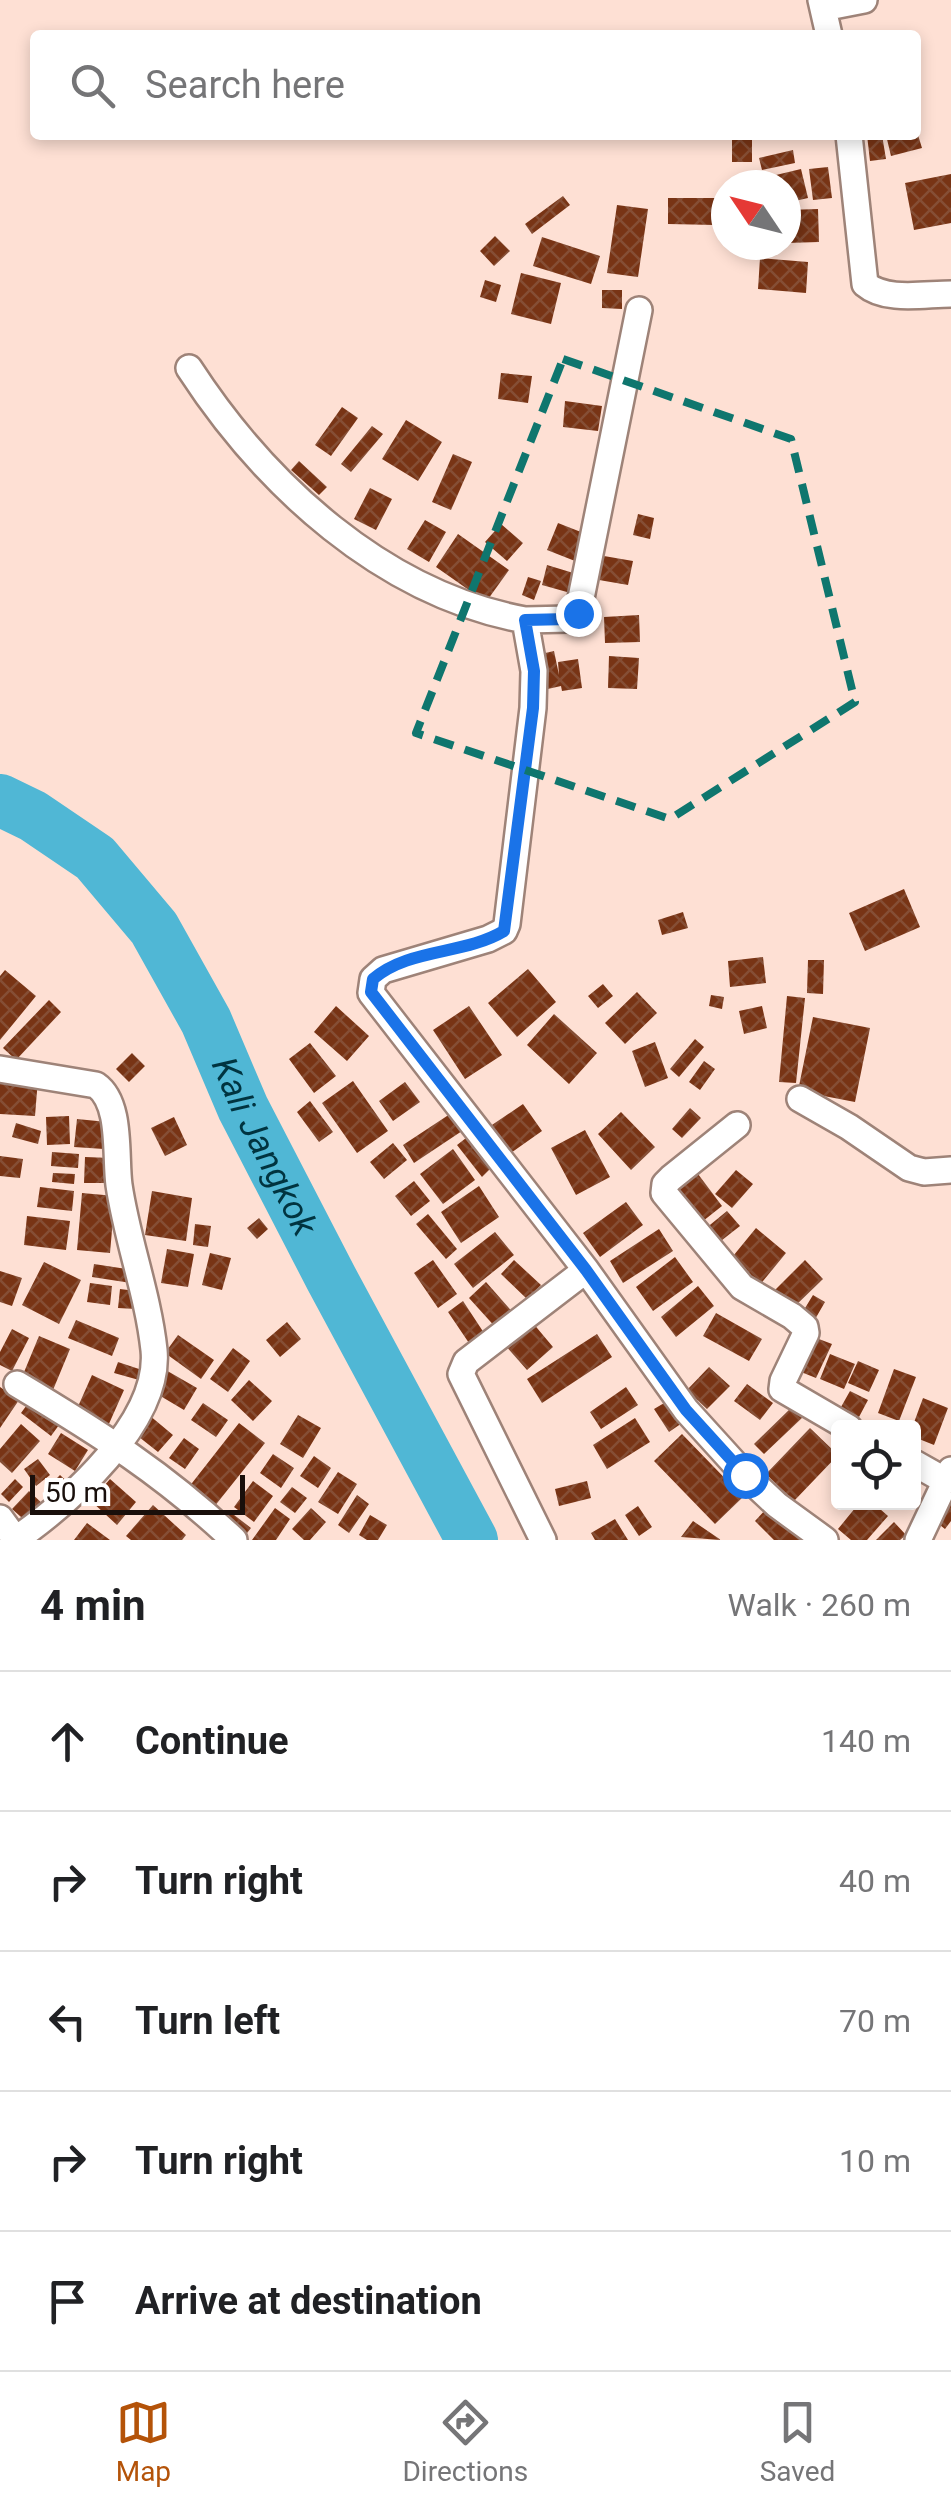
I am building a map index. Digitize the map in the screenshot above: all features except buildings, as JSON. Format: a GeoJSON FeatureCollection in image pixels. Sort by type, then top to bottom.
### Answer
{"type":"FeatureCollection","features":[{"type":"Feature","properties":{"kind":"street"},"geometry":{"type":"LineString","coordinates":[[828,30],[822,4],[864,0]]}},
{"type":"Feature","properties":{"kind":"street"},"geometry":{"type":"LineString","coordinates":[[850,140],[865,284],[888,295],[951,294]]}},
{"type":"Feature","properties":{"kind":"street"},"geometry":{"type":"LineString","coordinates":[[189,368],[214,407],[282,485],[320,518],[401,575],[443,596],[496,614],[525,620],[569,619],[578,613],[638,310]]}},
{"type":"Feature","properties":{"kind":"street"},"geometry":{"type":"LineString","coordinates":[[525,620],[534,671],[533,708],[504,931],[488,939],[397,963],[373,979],[371,992],[586,1270],[659,1376],[714,1443],[778,1505],[826,1540]]}},
{"type":"Feature","properties":{"kind":"street"},"geometry":{"type":"LineString","coordinates":[[0,1069],[96,1085],[105,1092],[111,1106],[119,1187],[154,1352],[150,1383],[135,1418],[75,1494],[16,1540],[0,1518]]}},
{"type":"Feature","properties":{"kind":"street"},"geometry":{"type":"LineString","coordinates":[[800,1098],[909,1168],[924,1172],[951,1170]]}},
{"type":"Feature","properties":{"kind":"street"},"geometry":{"type":"LineString","coordinates":[[737,1125],[671,1178],[663,1188],[664,1193],[742,1287],[805,1327],[782,1389],[835,1420]]}},
{"type":"Feature","properties":{"kind":"street"},"geometry":{"type":"LineString","coordinates":[[543,1540],[460,1374],[466,1362],[586,1270]]}},
{"type":"Feature","properties":{"kind":"street"},"geometry":{"type":"LineString","coordinates":[[17,1384],[117,1444],[192,1500],[234,1540]]}},
{"type":"Feature","properties":{"kind":"street"},"geometry":{"type":"LineString","coordinates":[[918,1540],[949,1475],[921,1465]]}},
{"type":"Feature","properties":{"kind":"highlighted area"},"geometry":{"type":"Polygon","coordinates":[[[563,359],[791,439],[855,702],[670,819],[416,733],[563,359]]]}},
{"type":"Feature","properties":{"kind":"waterway","name":"Kali Jangkok"},"geometry":{"type":"LineString","coordinates":[[0,800],[33,816],[95,858],[154,928],[206,1021],[243,1108],[331,1278],[472,1540]]}},
{"type":"Feature","properties":{"kind":"route"},"geometry":{"type":"LineString","coordinates":[[578,613],[569,619],[525,620],[534,671],[533,708],[504,931],[488,939],[397,963],[373,979],[371,992],[378,1006],[586,1270],[659,1376],[745,1475]]}}]}
